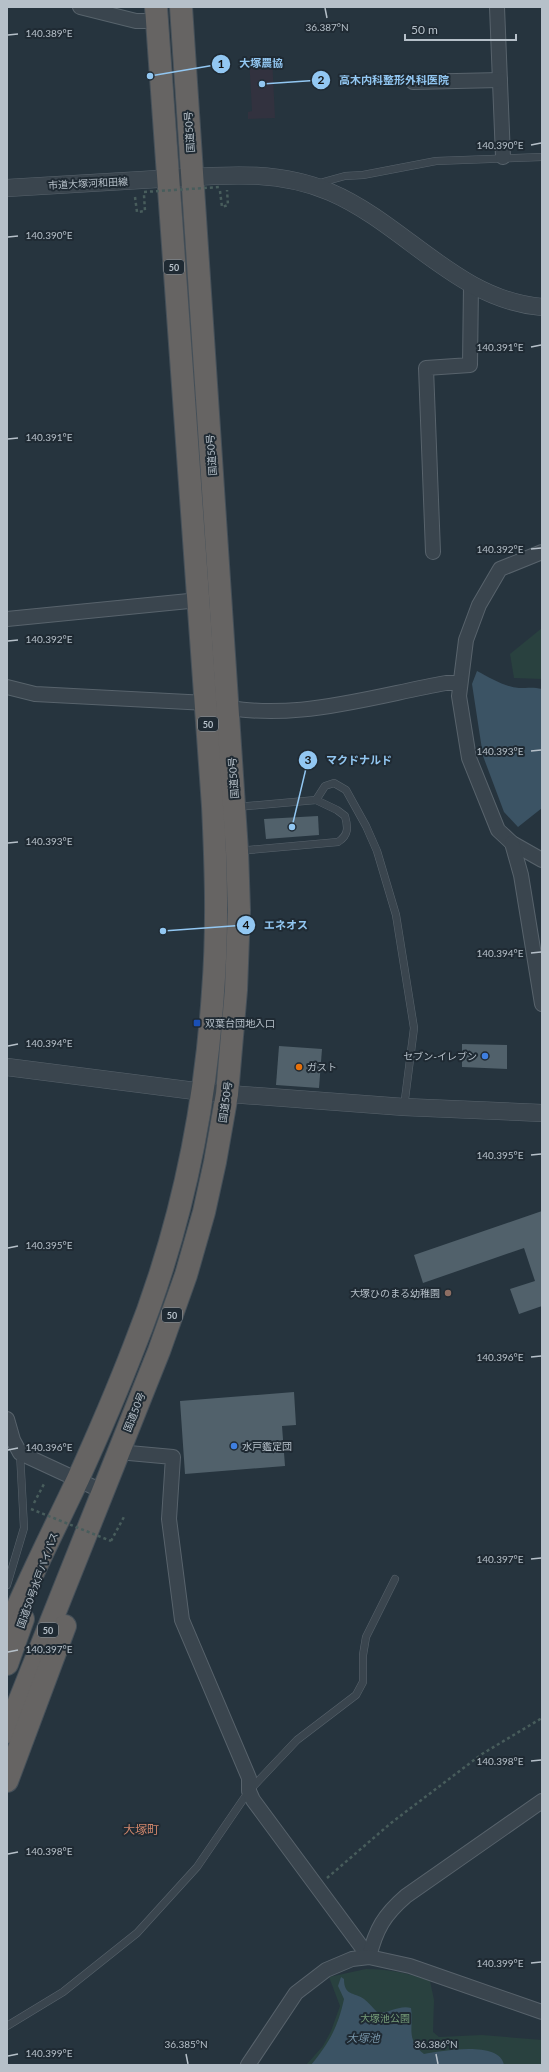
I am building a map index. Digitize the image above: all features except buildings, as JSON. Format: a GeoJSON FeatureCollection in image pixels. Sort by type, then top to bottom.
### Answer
{"type":"FeatureCollection","features":[{"type":"Feature","properties":{"kind":"highway","name":"国道50号"},"geometry":{"type":"LineString","coordinates":[[88,1528],[159,1351],[186,1275],[215,1162],[227,1094],[236,990],[239,910],[235,807],[180,7]]}},
{"type":"Feature","properties":{"kind":"highway","name":"50"},"geometry":{"type":"LineString","coordinates":[[59,1518],[78,1479],[135,1346],[158,1281],[181,1198],[203,1092],[214,992],[216,914],[215,852],[207,703],[180,356],[157,14]]}},
{"type":"Feature","properties":{"kind":"highway"},"geometry":{"type":"LineString","coordinates":[[7,1632],[13,1588],[59,1518]]}},
{"type":"Feature","properties":{"kind":"highway","name":"国道50号水戸バイパス"},"geometry":{"type":"LineString","coordinates":[[7,1664],[59,1518]]}},
{"type":"Feature","properties":{"kind":"highway","name":"50"},"geometry":{"type":"LineString","coordinates":[[7,1732],[88,1528]]}},
{"type":"Feature","properties":{"kind":"highway"},"geometry":{"type":"LineString","coordinates":[[7,1781],[74,1601],[88,1528]]}},
{"type":"Feature","properties":{"kind":"street"},"geometry":{"type":"LineString","coordinates":[[80,7],[136,21],[157,14]]}},
{"type":"Feature","properties":{"kind":"street"},"geometry":{"type":"LineString","coordinates":[[498,7],[504,157]]}},
{"type":"Feature","properties":{"kind":"street"},"geometry":{"type":"LineString","coordinates":[[413,82],[500,80]]}},
{"type":"Feature","properties":{"kind":"street","name":"市道大塚河和田線"},"geometry":{"type":"LineString","coordinates":[[7,188],[240,174],[285,178],[331,192],[374,214],[428,256],[471,285],[504,299],[542,307]]}},
{"type":"Feature","properties":{"kind":"street"},"geometry":{"type":"LineString","coordinates":[[433,552],[426,368],[470,365],[471,285]]}},
{"type":"Feature","properties":{"kind":"street"},"geometry":{"type":"LineString","coordinates":[[542,552],[500,569],[479,605],[466,640],[459,696],[469,758],[498,830],[512,843],[542,860]]}},
{"type":"Feature","properties":{"kind":"street"},"geometry":{"type":"LineString","coordinates":[[7,619],[199,600]]}},
{"type":"Feature","properties":{"kind":"street"},"geometry":{"type":"LineString","coordinates":[[7,687],[35,694],[207,703],[228,709],[287,711],[312,709],[446,683],[460,683]]}},
{"type":"Feature","properties":{"kind":"street"},"geometry":{"type":"LineString","coordinates":[[512,843],[521,876],[542,1004]]}},
{"type":"Feature","properties":{"kind":"street"},"geometry":{"type":"LineString","coordinates":[[7,1067],[203,1092],[404,1107],[542,1112]]}},
{"type":"Feature","properties":{"kind":"street"},"geometry":{"type":"LineString","coordinates":[[7,1419],[13,1440],[20,1453],[102,1491]]}},
{"type":"Feature","properties":{"kind":"street"},"geometry":{"type":"LineString","coordinates":[[118,1452],[173,1457],[169,1519],[182,1620],[249,1778],[250,1791],[253,1800],[369,1957]]}},
{"type":"Feature","properties":{"kind":"street"},"geometry":{"type":"LineString","coordinates":[[369,1957],[373,1939],[388,1911],[542,1801]]}},
{"type":"Feature","properties":{"kind":"street"},"geometry":{"type":"LineString","coordinates":[[248,2065],[296,1993],[326,1970],[352,1959],[369,1957],[410,1966],[542,2012]]}},
{"type":"Feature","properties":{"kind":"lane"},"geometry":{"type":"LineString","coordinates":[[312,185],[345,176],[363,175],[424,162],[504,157],[542,157]]}},
{"type":"Feature","properties":{"kind":"lane"},"geometry":{"type":"LineString","coordinates":[[316,800],[325,786],[334,783],[346,790],[377,850],[396,915],[414,1028],[404,1107]]}},
{"type":"Feature","properties":{"kind":"lane"},"geometry":{"type":"LineString","coordinates":[[235,807],[316,800],[338,810],[345,816],[347,832],[344,838],[338,842],[237,851]]}},
{"type":"Feature","properties":{"kind":"lane"},"geometry":{"type":"LineString","coordinates":[[13,1588],[24,1528],[20,1453]]}},
{"type":"Feature","properties":{"kind":"lane"},"geometry":{"type":"LineString","coordinates":[[7,2026],[63,1992],[137,1933],[197,1867],[250,1791],[297,1740],[356,1695],[363,1682],[363,1655],[366,1637],[396,1579]]}},
{"type":"Feature","properties":{"kind":"path"},"geometry":{"type":"LineString","coordinates":[[135,197],[138,212],[145,211],[144,192],[220,187],[222,207],[228,205],[227,186]]}},
{"type":"Feature","properties":{"kind":"path"},"geometry":{"type":"LineString","coordinates":[[44,1482],[31,1509],[111,1541],[125,1515]]}},
{"type":"Feature","properties":{"kind":"path"},"geometry":{"type":"LineString","coordinates":[[318,1886],[390,1823],[482,1754],[542,1718]]}},
{"type":"Feature","properties":{"kind":"shaded area"},"geometry":{"type":"Polygon","coordinates":[[[272,56],[275,118],[248,119],[248,112],[252,111],[249,57],[272,56]]]}},
{"type":"Feature","properties":{"kind":"green space"},"geometry":{"type":"Polygon","coordinates":[[[542,628],[542,679],[514,678],[510,654],[542,628]]]}},
{"type":"Feature","properties":{"kind":"green space","name":"大塚池公園"},"geometry":{"type":"Polygon","coordinates":[[[366,1969],[398,1972],[430,1981],[434,2000],[433,2032],[439,2037],[482,2035],[542,2040],[542,2065],[306,2065],[323,2046],[331,2031],[340,2006],[329,1977],[366,1969]]]}},
{"type":"Feature","properties":{"kind":"water"},"geometry":{"type":"Polygon","coordinates":[[[477,671],[508,686],[542,689],[542,808],[518,827],[504,812],[483,756],[472,684],[477,671]]]}},
{"type":"Feature","properties":{"kind":"water","name":"大塚池"},"geometry":{"type":"Polygon","coordinates":[[[341,1977],[344,1979],[344,1984],[350,1993],[364,1999],[378,2013],[387,2012],[398,2008],[411,2008],[412,2038],[414,2043],[424,2054],[469,2049],[481,2050],[492,2052],[500,2057],[504,2065],[311,2065],[328,2042],[339,2018],[344,1999],[338,1986],[341,1977]]]}},
{"type":"Feature","properties":{"kind":"place","name":"大塚農協"},"geometry":{"type":"Point","coordinates":[150,76]}},
{"type":"Feature","properties":{"kind":"place","name":"高木内科整形外科医院"},"geometry":{"type":"Point","coordinates":[262,84]}},
{"type":"Feature","properties":{"kind":"place","name":"マクドナルド"},"geometry":{"type":"Point","coordinates":[292,827]}},
{"type":"Feature","properties":{"kind":"place","name":"エネオス"},"geometry":{"type":"Point","coordinates":[163,931]}},
{"type":"Feature","properties":{"kind":"place","name":"双葉台団地入口"},"geometry":{"type":"Point","coordinates":[197,1023]}},
{"type":"Feature","properties":{"kind":"place","name":"セブン-イレブン"},"geometry":{"type":"Point","coordinates":[485,1056]}},
{"type":"Feature","properties":{"kind":"place","name":"ガスト"},"geometry":{"type":"Point","coordinates":[299,1067]}},
{"type":"Feature","properties":{"kind":"place","name":"大塚ひのまる幼稚園"},"geometry":{"type":"Point","coordinates":[448,1293]}},
{"type":"Feature","properties":{"kind":"place","name":"水戸鑑定団"},"geometry":{"type":"Point","coordinates":[234,1446]}},
{"type":"Feature","properties":{"kind":"district","name":"大塚町"},"geometry":{"type":"Point","coordinates":[141,1829]}}]}
